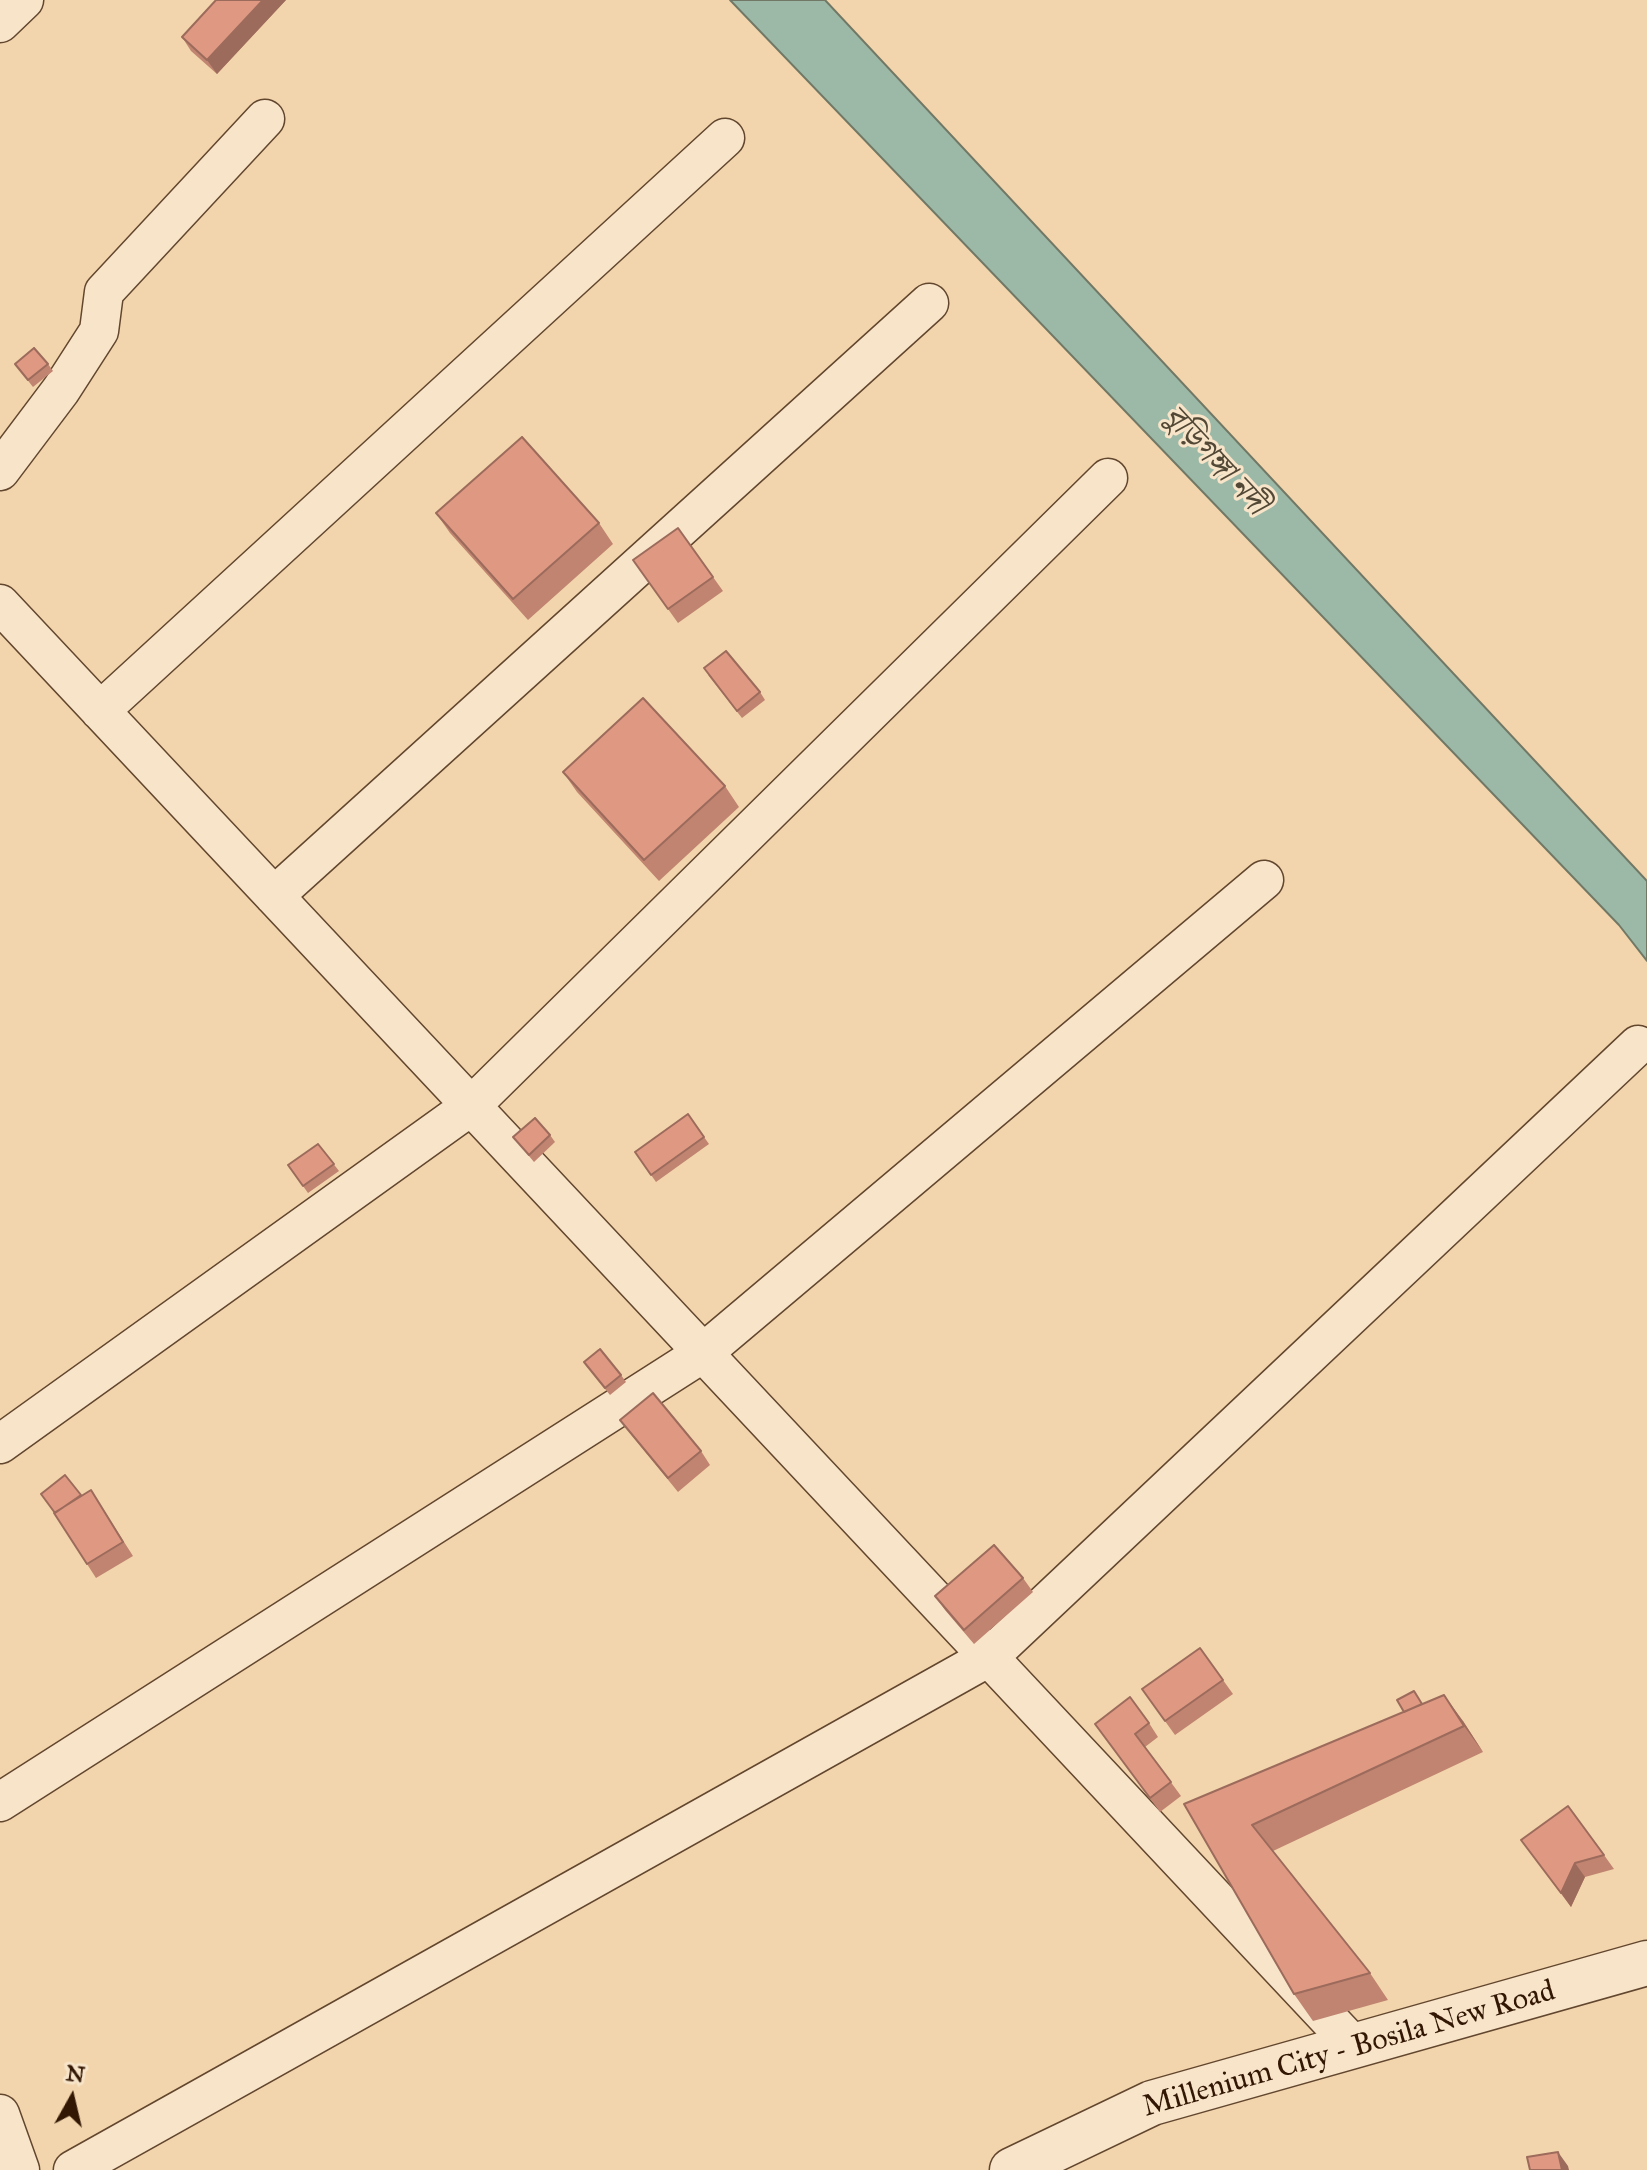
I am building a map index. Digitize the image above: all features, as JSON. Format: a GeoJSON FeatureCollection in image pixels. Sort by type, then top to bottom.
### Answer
{"type":"FeatureCollection","features":[{"type":"Feature","properties":{"kind":"street"},"geometry":{"type":"LineString","coordinates":[[0,23],[24,0]]}},
{"type":"Feature","properties":{"kind":"street"},"geometry":{"type":"LineString","coordinates":[[0,471],[61,390],[99,331],[104,292],[265,119]]}},
{"type":"Feature","properties":{"kind":"street"},"geometry":{"type":"LineString","coordinates":[[100,711],[725,138]]}},
{"type":"Feature","properties":{"kind":"street"},"geometry":{"type":"LineString","coordinates":[[274,896],[929,303]]}},
{"type":"Feature","properties":{"kind":"street"},"geometry":{"type":"LineString","coordinates":[[0,1444],[471,1106],[1108,478]]}},
{"type":"Feature","properties":{"kind":"street"},"geometry":{"type":"LineString","coordinates":[[0,604],[1354,2046]]}},
{"type":"Feature","properties":{"kind":"street"},"geometry":{"type":"LineString","coordinates":[[0,1802],[703,1353],[1264,880]]}},
{"type":"Feature","properties":{"kind":"street"},"geometry":{"type":"LineString","coordinates":[[73,2170],[989,1657],[1638,1045]]}},
{"type":"Feature","properties":{"kind":"street","name":"Millenium City - Bosila New Road"},"geometry":{"type":"LineString","coordinates":[[1012,2170],[1152,2103],[1647,1963]]}},
{"type":"Feature","properties":{"kind":"street"},"geometry":{"type":"LineString","coordinates":[[0,2114],[20,2170]]}},
{"type":"Feature","properties":{"kind":"water","name":"বুড়িগঙ্গা নদী"},"geometry":{"type":"Polygon","coordinates":[[[730,0],[825,0],[1647,881],[1647,961],[1619,925],[730,0]]]}},
{"type":"Feature","properties":{"kind":"building"},"geometry":{"type":"Polygon","coordinates":[[[216,0],[263,0],[207,60],[182,37],[216,0]]]}},
{"type":"Feature","properties":{"kind":"building"},"geometry":{"type":"Polygon","coordinates":[[[34,348],[48,364],[28,380],[15,364],[34,348]]]}},
{"type":"Feature","properties":{"kind":"building"},"geometry":{"type":"Polygon","coordinates":[[[522,437],[599,523],[513,599],[436,513],[522,437]]]}},
{"type":"Feature","properties":{"kind":"building"},"geometry":{"type":"Polygon","coordinates":[[[678,528],[713,577],[668,609],[633,560],[678,528]]]}},
{"type":"Feature","properties":{"kind":"building"},"geometry":{"type":"Polygon","coordinates":[[[726,651],[760,692],[737,711],[704,668],[726,651]]]}},
{"type":"Feature","properties":{"kind":"building"},"geometry":{"type":"Polygon","coordinates":[[[643,698],[725,786],[644,860],[563,772],[643,698]]]}},
{"type":"Feature","properties":{"kind":"building"},"geometry":{"type":"Polygon","coordinates":[[[688,1114],[704,1137],[651,1175],[635,1152],[688,1114]]]}},
{"type":"Feature","properties":{"kind":"building"},"geometry":{"type":"Polygon","coordinates":[[[535,1118],[550,1135],[529,1155],[513,1137],[535,1118]]]}},
{"type":"Feature","properties":{"kind":"building"},"geometry":{"type":"Polygon","coordinates":[[[318,1144],[334,1164],[303,1186],[288,1165],[318,1144]]]}},
{"type":"Feature","properties":{"kind":"building"},"geometry":{"type":"Polygon","coordinates":[[[600,1349],[621,1375],[605,1388],[584,1362],[600,1349]]]}},
{"type":"Feature","properties":{"kind":"building"},"geometry":{"type":"Polygon","coordinates":[[[653,1393],[701,1451],[668,1478],[620,1420],[653,1393]]]}},
{"type":"Feature","properties":{"kind":"building"},"geometry":{"type":"Polygon","coordinates":[[[65,1475],[81,1495],[55,1513],[41,1494],[65,1475]]]}},
{"type":"Feature","properties":{"kind":"building"},"geometry":{"type":"Polygon","coordinates":[[[91,1490],[123,1542],[87,1564],[54,1513],[91,1490]]]}},
{"type":"Feature","properties":{"kind":"building"},"geometry":{"type":"Polygon","coordinates":[[[994,1545],[1023,1578],[964,1630],[935,1596],[994,1545]]]}},
{"type":"Feature","properties":{"kind":"building"},"geometry":{"type":"Polygon","coordinates":[[[1200,1648],[1223,1680],[1165,1721],[1142,1689],[1200,1648]]]}},
{"type":"Feature","properties":{"kind":"building"},"geometry":{"type":"Polygon","coordinates":[[[1414,1691],[1422,1704],[1404,1712],[1397,1700],[1414,1691]]]}},
{"type":"Feature","properties":{"kind":"building"},"geometry":{"type":"Polygon","coordinates":[[[1444,1695],[1464,1726],[1252,1825],[1370,1973],[1294,1994],[1184,1804],[1444,1695]]]}},
{"type":"Feature","properties":{"kind":"building"},"geometry":{"type":"Polygon","coordinates":[[[1130,1697],[1149,1723],[1135,1734],[1171,1782],[1150,1798],[1095,1724],[1130,1697]]]}},
{"type":"Feature","properties":{"kind":"building"},"geometry":{"type":"Polygon","coordinates":[[[1568,1806],[1604,1855],[1575,1863],[1561,1893],[1521,1840],[1568,1806]]]}},
{"type":"Feature","properties":{"kind":"building"},"geometry":{"type":"Polygon","coordinates":[[[1558,2152],[1562,2170],[1530,2170],[1527,2157],[1558,2152]]]}}]}
